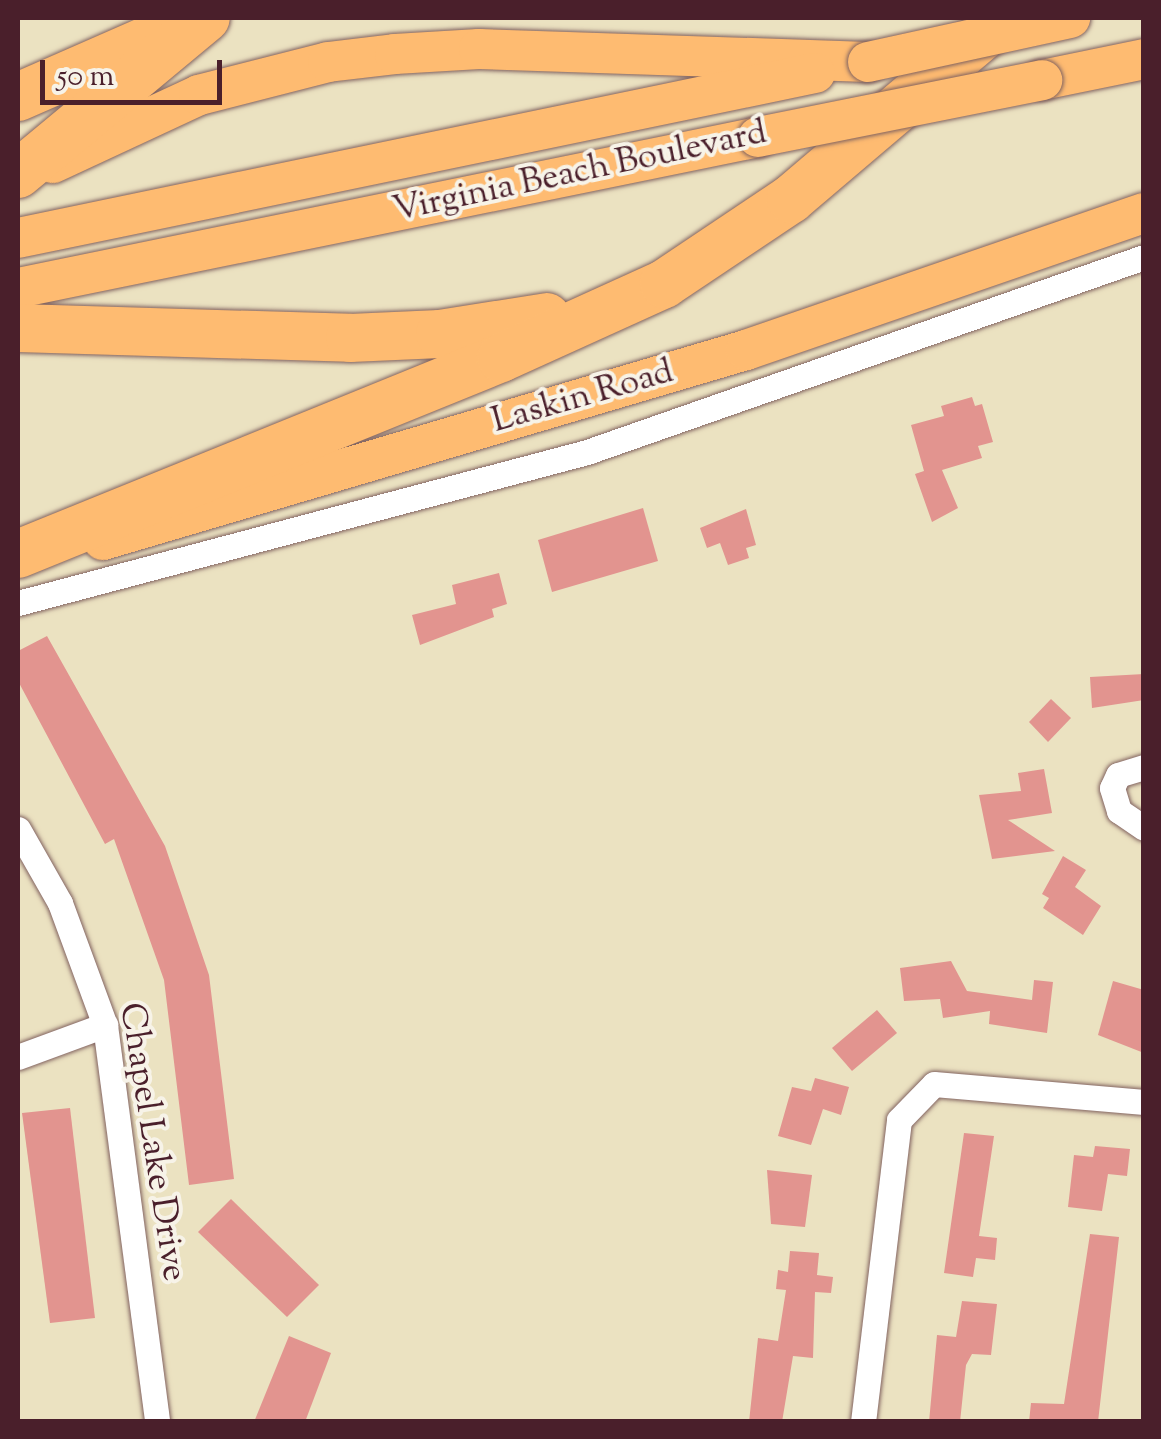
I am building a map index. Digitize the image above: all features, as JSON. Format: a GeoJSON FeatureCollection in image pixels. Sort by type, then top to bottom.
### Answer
{"type":"FeatureCollection","features":[{"type":"Feature","properties":{"kind":"highway"},"geometry":{"type":"LineString","coordinates":[[18,97],[197,18]]}},
{"type":"Feature","properties":{"kind":"highway"},"geometry":{"type":"LineString","coordinates":[[18,174],[206,18]]}},
{"type":"Feature","properties":{"kind":"highway"},"geometry":{"type":"LineString","coordinates":[[18,554],[501,358],[664,284],[791,199],[1004,18]]}},
{"type":"Feature","properties":{"kind":"highway"},"geometry":{"type":"LineString","coordinates":[[18,328],[440,334],[543,318],[664,284]]}},
{"type":"Feature","properties":{"kind":"main road","name":"Virginia Beach Boulevard"},"geometry":{"type":"LineString","coordinates":[[18,238],[1070,18]]}},
{"type":"Feature","properties":{"kind":"main road"},"geometry":{"type":"LineString","coordinates":[[18,183],[130,122],[200,96],[328,62],[479,49],[868,62]]}},
{"type":"Feature","properties":{"kind":"main road","name":"Virginia Beach Boulevard"},"geometry":{"type":"LineString","coordinates":[[18,288],[1144,59]]}},
{"type":"Feature","properties":{"kind":"main road","name":"Laskin Road"},"geometry":{"type":"LineString","coordinates":[[18,565],[746,350],[1144,213]]}},
{"type":"Feature","properties":{"kind":"street","name":"Laskin Road"},"geometry":{"type":"LineString","coordinates":[[18,604],[587,452],[1144,258]]}},
{"type":"Feature","properties":{"kind":"street"},"geometry":{"type":"LineString","coordinates":[[1144,767],[1118,775],[1112,788],[1118,811],[1144,828]]}},
{"type":"Feature","properties":{"kind":"street","name":"Chapel Lake Drive"},"geometry":{"type":"LineString","coordinates":[[18,829],[60,903],[104,1025],[158,1422]]}},
{"type":"Feature","properties":{"kind":"street"},"geometry":{"type":"LineString","coordinates":[[18,1058],[104,1025]]}},
{"type":"Feature","properties":{"kind":"street"},"geometry":{"type":"LineString","coordinates":[[862,1422],[899,1120],[934,1084],[1144,1102]]}},
{"type":"Feature","properties":{"kind":"building"},"geometry":{"type":"Polygon","coordinates":[[[972,397],[975,406],[982,404],[993,442],[978,446],[982,458],[942,470],[958,508],[932,522],[915,474],[924,471],[911,425],[944,416],[941,406],[972,397]]]}},
{"type":"Feature","properties":{"kind":"building"},"geometry":{"type":"Polygon","coordinates":[[[643,508],[658,561],[552,592],[538,540],[643,508]]]}},
{"type":"Feature","properties":{"kind":"building"},"geometry":{"type":"Polygon","coordinates":[[[746,509],[756,545],[746,548],[749,558],[728,565],[720,543],[707,548],[700,528],[746,509]]]}},
{"type":"Feature","properties":{"kind":"building"},"geometry":{"type":"Polygon","coordinates":[[[499,573],[507,604],[492,609],[494,617],[420,645],[412,615],[456,604],[452,585],[499,573]]]}},
{"type":"Feature","properties":{"kind":"building"},"geometry":{"type":"Polygon","coordinates":[[[47,636],[165,846],[209,975],[234,1179],[189,1185],[164,980],[114,839],[105,844],[18,681],[18,651],[47,636]]]}},
{"type":"Feature","properties":{"kind":"building"},"geometry":{"type":"Polygon","coordinates":[[[1144,674],[1144,700],[1092,708],[1090,677],[1144,674]]]}},
{"type":"Feature","properties":{"kind":"building"},"geometry":{"type":"Polygon","coordinates":[[[1051,699],[1071,718],[1048,742],[1029,722],[1051,699]]]}},
{"type":"Feature","properties":{"kind":"building"},"geometry":{"type":"Polygon","coordinates":[[[1044,769],[1052,813],[1008,820],[1055,851],[992,859],[979,795],[1021,791],[1018,773],[1044,769]]]}},
{"type":"Feature","properties":{"kind":"building"},"geometry":{"type":"Polygon","coordinates":[[[1063,856],[1086,870],[1075,887],[1101,906],[1083,935],[1043,908],[1049,898],[1042,894],[1063,856]]]}},
{"type":"Feature","properties":{"kind":"building"},"geometry":{"type":"Polygon","coordinates":[[[951,961],[967,991],[1032,1000],[1034,980],[1053,982],[1047,1033],[989,1024],[990,1011],[943,1018],[940,999],[904,1001],[900,968],[951,961]]]}},
{"type":"Feature","properties":{"kind":"building"},"geometry":{"type":"Polygon","coordinates":[[[1113,981],[1144,990],[1144,1053],[1098,1035],[1113,981]]]}},
{"type":"Feature","properties":{"kind":"building"},"geometry":{"type":"Polygon","coordinates":[[[877,1010],[897,1033],[852,1071],[832,1048],[877,1010]]]}},
{"type":"Feature","properties":{"kind":"building"},"geometry":{"type":"Polygon","coordinates":[[[815,1078],[849,1087],[841,1115],[823,1109],[811,1145],[778,1136],[792,1087],[811,1091],[815,1078]]]}},
{"type":"Feature","properties":{"kind":"building"},"geometry":{"type":"Polygon","coordinates":[[[70,1108],[95,1318],[50,1323],[22,1113],[70,1108]]]}},
{"type":"Feature","properties":{"kind":"building"},"geometry":{"type":"Polygon","coordinates":[[[964,1133],[994,1136],[979,1236],[997,1238],[995,1260],[976,1258],[973,1277],[944,1273],[964,1133]]]}},
{"type":"Feature","properties":{"kind":"building"},"geometry":{"type":"Polygon","coordinates":[[[1095,1146],[1130,1149],[1127,1176],[1108,1174],[1102,1211],[1068,1207],[1074,1155],[1093,1157],[1095,1146]]]}},
{"type":"Feature","properties":{"kind":"building"},"geometry":{"type":"Polygon","coordinates":[[[767,1170],[812,1175],[805,1227],[771,1224],[767,1170]]]}},
{"type":"Feature","properties":{"kind":"building"},"geometry":{"type":"Polygon","coordinates":[[[231,1199],[319,1285],[287,1317],[198,1232],[231,1199]]]}},
{"type":"Feature","properties":{"kind":"building"},"geometry":{"type":"Polygon","coordinates":[[[1090,1234],[1119,1237],[1098,1422],[1029,1422],[1031,1403],[1064,1404],[1090,1234]]]}},
{"type":"Feature","properties":{"kind":"building"},"geometry":{"type":"Polygon","coordinates":[[[790,1251],[819,1253],[817,1275],[833,1277],[831,1293],[815,1292],[813,1358],[793,1356],[782,1422],[749,1422],[758,1338],[778,1341],[786,1290],[776,1289],[778,1270],[788,1272],[790,1251]]]}},
{"type":"Feature","properties":{"kind":"building"},"geometry":{"type":"Polygon","coordinates":[[[962,1301],[997,1304],[991,1355],[972,1354],[966,1365],[960,1422],[929,1422],[937,1335],[956,1337],[962,1301]]]}},
{"type":"Feature","properties":{"kind":"building"},"geometry":{"type":"Polygon","coordinates":[[[289,1336],[331,1353],[305,1422],[254,1422],[289,1336]]]}}]}
